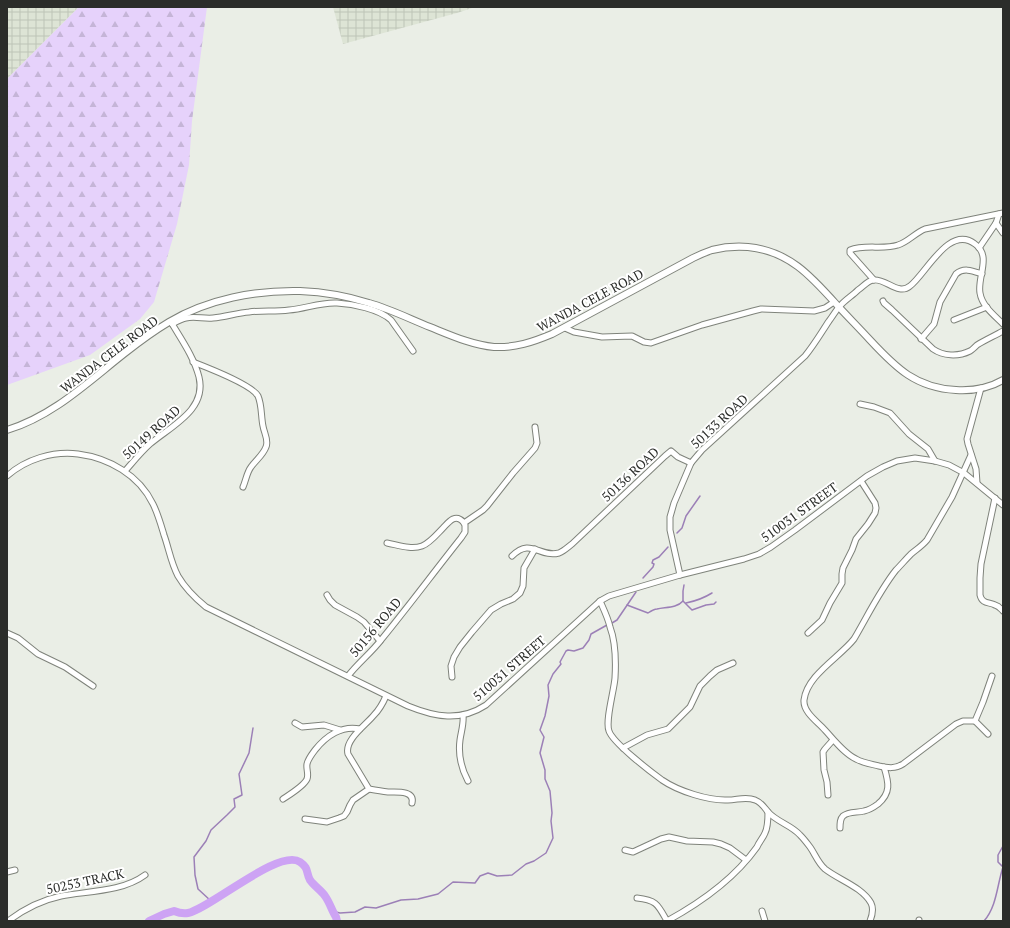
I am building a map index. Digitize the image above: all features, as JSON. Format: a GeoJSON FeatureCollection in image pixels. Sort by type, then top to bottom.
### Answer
{"type":"FeatureCollection","features":[{"type":"Feature","properties":{"kind":"street"},"geometry":{"type":"LineString","coordinates":[[979,248],[1001,213]]}},
{"type":"Feature","properties":{"kind":"street"},"geometry":{"type":"LineString","coordinates":[[1001,213],[925,229],[911,239],[897,245],[856,248],[850,251],[850,253],[874,280],[896,288],[904,289],[911,286],[937,255],[954,242],[958,240],[967,240],[975,243],[983,255],[984,260],[980,288],[982,298],[987,307],[1003,324]]}},
{"type":"Feature","properties":{"kind":"street"},"geometry":{"type":"LineString","coordinates":[[996,223],[1003,233]]}},
{"type":"Feature","properties":{"kind":"street","name":"WANDA CELE ROAD"},"geometry":{"type":"LineString","coordinates":[[7,430],[28,423],[56,407],[137,344],[171,323],[193,311],[234,297],[269,292],[300,291],[339,296],[369,303],[468,341],[503,347],[526,344],[545,337],[565,328],[693,258],[712,250],[732,247],[763,250],[792,262],[808,274],[889,361],[912,378],[927,384],[950,390],[981,388],[1003,380]]}},
{"type":"Feature","properties":{"kind":"street"},"geometry":{"type":"LineString","coordinates":[[921,339],[934,324],[940,302],[956,274],[960,271],[966,270],[982,274]]}},
{"type":"Feature","properties":{"kind":"street"},"geometry":{"type":"LineString","coordinates":[[565,328],[574,332],[602,337],[632,336],[644,342],[650,343],[702,324],[761,309],[814,311],[825,308],[837,304],[867,283],[874,280]]}},
{"type":"Feature","properties":{"kind":"street"},"geometry":{"type":"LineString","coordinates":[[883,301],[921,339],[936,351],[945,354],[956,355],[971,351],[977,345],[1003,332]]}},
{"type":"Feature","properties":{"kind":"street"},"geometry":{"type":"LineString","coordinates":[[171,323],[181,319],[213,318],[251,311],[288,310],[335,303],[348,304],[378,312],[387,317],[391,320],[413,351]]}},
{"type":"Feature","properties":{"kind":"street","name":"50133 ROAD"},"geometry":{"type":"LineString","coordinates":[[680,575],[669,520],[674,503],[691,463],[702,450],[805,356],[811,349],[837,304]]}},
{"type":"Feature","properties":{"kind":"street"},"geometry":{"type":"LineString","coordinates":[[954,320],[987,307]]}},
{"type":"Feature","properties":{"kind":"street","name":"50149 ROAD"},"geometry":{"type":"LineString","coordinates":[[125,471],[143,450],[187,415],[195,405],[199,392],[199,377],[179,335],[171,323]]}},
{"type":"Feature","properties":{"kind":"street"},"geometry":{"type":"LineString","coordinates":[[193,362],[228,377],[250,389],[257,395],[261,406],[267,444],[264,451],[250,470],[243,487]]}},
{"type":"Feature","properties":{"kind":"street"},"geometry":{"type":"LineString","coordinates":[[978,483],[976,469],[968,444],[968,434],[981,388]]}},
{"type":"Feature","properties":{"kind":"street"},"geometry":{"type":"LineString","coordinates":[[860,404],[890,413],[909,434],[928,449],[935,461]]}},
{"type":"Feature","properties":{"kind":"street"},"geometry":{"type":"LineString","coordinates":[[387,543],[411,547],[420,546],[431,540],[454,519],[457,518],[464,523],[483,510],[535,448],[537,443],[535,427]]}},
{"type":"Feature","properties":{"kind":"street","name":"50136 ROAD"},"geometry":{"type":"LineString","coordinates":[[535,549],[549,553],[561,552],[572,544],[671,451],[678,457],[691,463]]}},
{"type":"Feature","properties":{"kind":"street","name":"510031 STREET"},"geometry":{"type":"LineString","coordinates":[[7,476],[17,468],[36,459],[56,454],[87,455],[114,465],[125,471],[147,493],[153,503],[158,514],[174,568],[184,584],[206,607],[386,696],[422,712],[437,716],[463,715],[486,705],[600,601],[609,596],[759,554],[795,530],[861,481],[883,467],[897,461],[915,458],[949,465],[978,483],[1003,505]]}},
{"type":"Feature","properties":{"kind":"street"},"geometry":{"type":"LineString","coordinates":[[971,454],[964,473],[950,502],[927,540],[912,553],[895,572],[854,639],[823,668],[810,684],[804,704],[807,710],[833,740],[847,753],[856,759],[884,767],[899,767],[963,720],[974,720],[988,734]]}},
{"type":"Feature","properties":{"kind":"street"},"geometry":{"type":"LineString","coordinates":[[808,633],[818,625],[842,583],[843,568],[856,539],[868,524],[876,509],[875,503],[861,481]]}},
{"type":"Feature","properties":{"kind":"street"},"geometry":{"type":"LineString","coordinates":[[995,498],[981,564],[980,595],[981,600],[994,604],[1003,611]]}},
{"type":"Feature","properties":{"kind":"street","name":"50156 ROAD"},"geometry":{"type":"LineString","coordinates":[[348,676],[380,641],[465,532],[466,528],[464,523]]}},
{"type":"Feature","properties":{"kind":"street"},"geometry":{"type":"LineString","coordinates":[[452,677],[451,666],[454,657],[472,632],[492,610],[513,599],[520,593],[523,586],[524,568],[535,549],[521,548],[512,556]]}},
{"type":"Feature","properties":{"kind":"street"},"geometry":{"type":"LineString","coordinates":[[327,595],[334,605],[364,622],[380,641]]}},
{"type":"Feature","properties":{"kind":"street"},"geometry":{"type":"LineString","coordinates":[[600,601],[611,627],[616,656],[615,678],[608,727],[608,731],[612,738],[653,774],[663,781],[680,789],[721,800],[753,798],[762,804],[768,812],[799,834],[810,847],[820,864],[826,870],[862,893],[872,907],[870,921]]}},
{"type":"Feature","properties":{"kind":"street"},"geometry":{"type":"LineString","coordinates":[[7,633],[18,638],[38,654],[77,675],[93,686]]}},
{"type":"Feature","properties":{"kind":"street"},"geometry":{"type":"LineString","coordinates":[[623,748],[647,735],[668,729],[690,707],[700,686],[717,670],[733,663]]}},
{"type":"Feature","properties":{"kind":"street"},"geometry":{"type":"LineString","coordinates":[[974,720],[983,702],[992,676]]}},
{"type":"Feature","properties":{"kind":"street"},"geometry":{"type":"LineString","coordinates":[[369,790],[348,754],[347,749],[360,729],[375,714],[386,696]]}},
{"type":"Feature","properties":{"kind":"street"},"geometry":{"type":"LineString","coordinates":[[463,715],[460,757],[462,769],[468,781]]}},
{"type":"Feature","properties":{"kind":"street"},"geometry":{"type":"LineString","coordinates":[[295,723],[304,728],[324,726],[340,730]]}},
{"type":"Feature","properties":{"kind":"street"},"geometry":{"type":"LineString","coordinates":[[283,800],[306,781],[307,764],[318,746],[340,730],[351,728],[360,729]]}},
{"type":"Feature","properties":{"kind":"street"},"geometry":{"type":"LineString","coordinates":[[828,795],[823,752],[833,740]]}},
{"type":"Feature","properties":{"kind":"street"},"geometry":{"type":"LineString","coordinates":[[840,828],[840,820],[844,815],[867,810],[877,805],[886,796],[888,787],[884,767]]}},
{"type":"Feature","properties":{"kind":"street"},"geometry":{"type":"LineString","coordinates":[[306,819],[326,822],[339,818],[346,814],[353,800],[369,790],[405,793],[411,796],[412,803]]}},
{"type":"Feature","properties":{"kind":"street"},"geometry":{"type":"LineString","coordinates":[[637,898],[654,902],[658,905],[667,921],[692,907],[738,869],[752,854],[765,833],[768,825],[768,812]]}},
{"type":"Feature","properties":{"kind":"street"},"geometry":{"type":"LineString","coordinates":[[625,850],[633,852],[661,839],[670,837],[687,841],[713,842],[721,844],[730,848],[746,860]]}},
{"type":"Feature","properties":{"kind":"street"},"geometry":{"type":"LineString","coordinates":[[7,872],[15,870]]}},
{"type":"Feature","properties":{"kind":"street","name":"50253 TRACK"},"geometry":{"type":"LineString","coordinates":[[8,921],[20,912],[54,898],[121,886],[138,880],[144,875]]}},
{"type":"Feature","properties":{"kind":"street"},"geometry":{"type":"LineString","coordinates":[[762,910],[766,921]]}},
{"type":"Feature","properties":{"kind":"shaded area"},"geometry":{"type":"Polygon","coordinates":[[[7,7],[79,7],[7,79],[7,7]]]}},
{"type":"Feature","properties":{"kind":"shaded area"},"geometry":{"type":"Polygon","coordinates":[[[333,7],[475,7],[343,44],[333,7]]]}},
{"type":"Feature","properties":{"kind":"green space"},"geometry":{"type":"Polygon","coordinates":[[[79,7],[207,7],[192,121],[189,165],[177,224],[154,302],[140,319],[90,355],[7,385],[7,79],[79,7]]]}},
{"type":"Feature","properties":{"kind":"waterway"},"geometry":{"type":"LineString","coordinates":[[677,533],[682,528],[686,516],[700,496]]}},
{"type":"Feature","properties":{"kind":"waterway"},"geometry":{"type":"LineString","coordinates":[[643,578],[653,567],[653,560],[659,557],[668,547]]}},
{"type":"Feature","properties":{"kind":"waterway"},"geometry":{"type":"LineString","coordinates":[[627,605],[648,613],[655,609],[675,606],[683,601],[684,585]]}},
{"type":"Feature","properties":{"kind":"waterway"},"geometry":{"type":"LineString","coordinates":[[612,623],[617,620],[636,592]]}},
{"type":"Feature","properties":{"kind":"waterway"},"geometry":{"type":"LineString","coordinates":[[686,603],[700,599],[712,593]]}},
{"type":"Feature","properties":{"kind":"waterway"},"geometry":{"type":"LineString","coordinates":[[683,601],[692,610],[714,604],[716,602]]}},
{"type":"Feature","properties":{"kind":"waterway"},"geometry":{"type":"LineString","coordinates":[[332,911],[340,913],[355,912],[365,907],[376,908],[401,900],[418,899],[438,894],[453,882],[475,883],[480,876],[488,873],[497,876],[512,875],[526,864],[534,861],[546,853],[553,838],[551,821],[552,813],[550,791],[545,779],[545,770],[540,753],[544,737],[540,730],[545,716],[549,696],[548,685],[553,674],[561,664],[560,662],[566,651],[574,651],[583,648],[589,640],[591,634],[607,625]]}},
{"type":"Feature","properties":{"kind":"waterway"},"geometry":{"type":"LineString","coordinates":[[211,901],[198,889],[195,875],[194,857],[206,841],[211,830],[235,807],[234,799],[242,795],[239,774],[249,753],[253,728]]}},
{"type":"Feature","properties":{"kind":"waterway"},"geometry":{"type":"LineString","coordinates":[[1003,846],[998,855],[998,862],[1003,867]]}},
{"type":"Feature","properties":{"kind":"waterway"},"geometry":{"type":"LineString","coordinates":[[149,921],[174,911],[188,913],[199,909],[261,871],[277,863],[290,860],[300,862],[305,866],[310,880],[327,899],[337,921]]}},
{"type":"Feature","properties":{"kind":"waterway"},"geometry":{"type":"LineString","coordinates":[[984,921],[992,909],[1003,867]]}}]}
